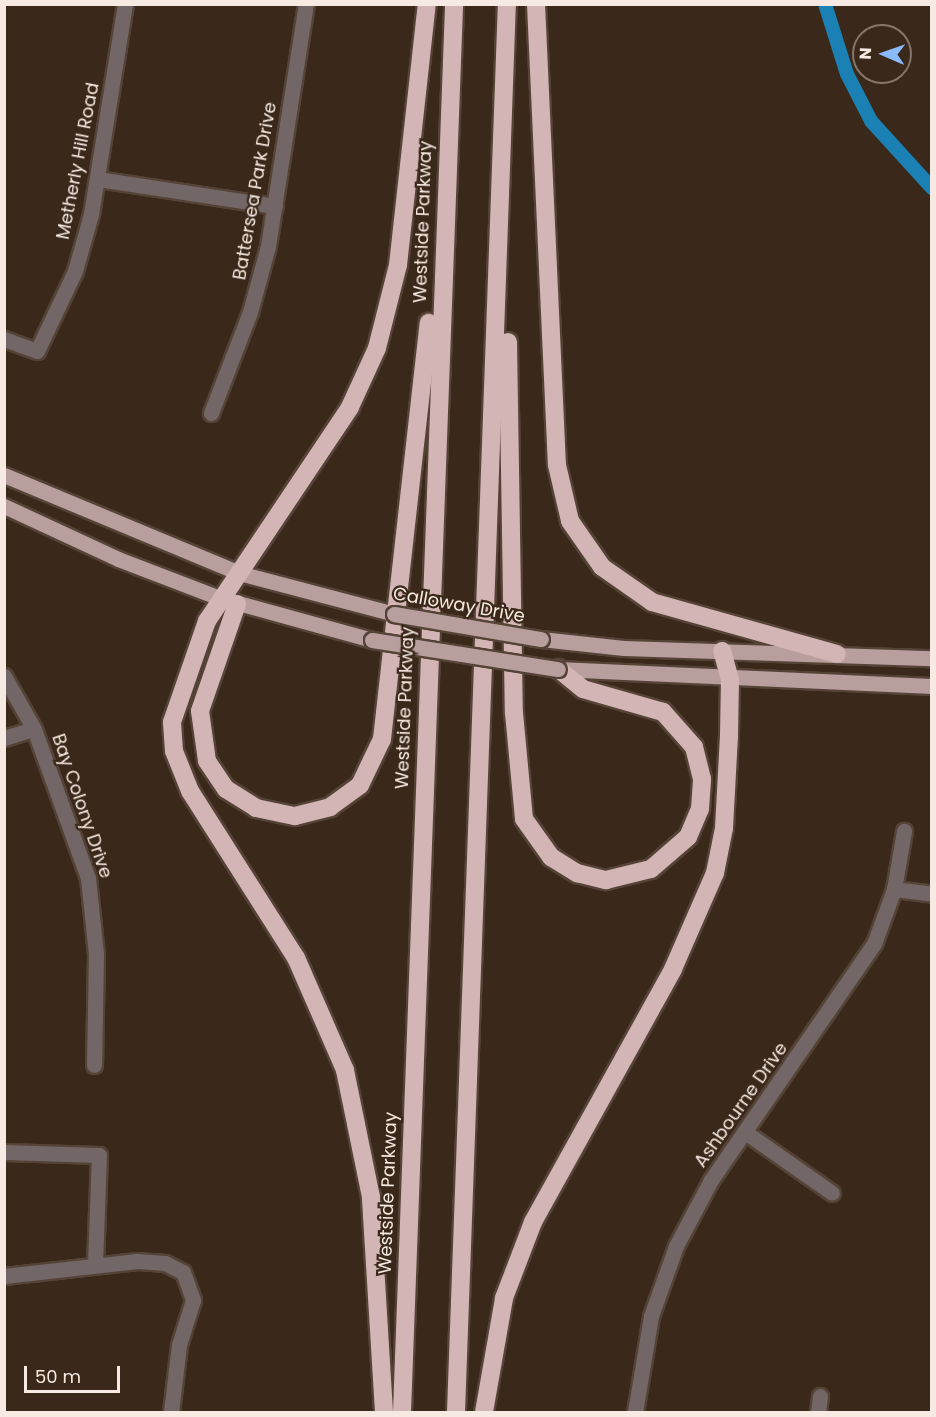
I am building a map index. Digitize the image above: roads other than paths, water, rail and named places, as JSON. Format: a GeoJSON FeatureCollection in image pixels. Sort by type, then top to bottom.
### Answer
{"type":"FeatureCollection","features":[{"type":"Feature","properties":{"kind":"highway"},"geometry":{"type":"LineString","coordinates":[[427,4],[398,265],[377,348],[350,407],[238,573],[200,711],[207,761],[226,789],[256,808],[296,816],[330,807],[365,778],[382,739],[446,157]]}},
{"type":"Feature","properties":{"kind":"highway","name":"Westside Parkway"},"geometry":{"type":"LineString","coordinates":[[402,1413],[446,157],[454,4]]}},
{"type":"Feature","properties":{"kind":"highway"},"geometry":{"type":"LineString","coordinates":[[456,1413],[507,4]]}},
{"type":"Feature","properties":{"kind":"highway"},"geometry":{"type":"LineString","coordinates":[[536,4],[557,465],[570,521],[602,567],[652,603],[837,654]]}},
{"type":"Feature","properties":{"kind":"highway"},"geometry":{"type":"LineString","coordinates":[[502,132],[521,805],[541,846],[577,873],[606,880],[651,869],[688,837],[700,809],[702,779],[694,747],[663,711],[583,689],[558,669]]}},
{"type":"Feature","properties":{"kind":"highway"},"geometry":{"type":"LineString","coordinates":[[229,601],[175,705],[174,751],[190,791],[296,958],[345,1070],[371,1197],[384,1413]]}},
{"type":"Feature","properties":{"kind":"highway"},"geometry":{"type":"LineString","coordinates":[[484,1413],[504,1298],[533,1222],[673,969],[707,897],[724,828],[730,680],[722,651]]}},
{"type":"Feature","properties":{"kind":"main road","name":"Calloway Drive"},"geometry":{"type":"LineString","coordinates":[[4,475],[238,573],[373,609],[541,639],[722,651],[932,658]]}},
{"type":"Feature","properties":{"kind":"main road"},"geometry":{"type":"LineString","coordinates":[[4,506],[118,559],[229,601],[325,629],[558,669],[730,680],[932,686]]}},
{"type":"Feature","properties":{"kind":"street","name":"Metherly Hill Road"},"geometry":{"type":"LineString","coordinates":[[4,339],[37,351],[75,271],[98,178],[125,4]]}},
{"type":"Feature","properties":{"kind":"street","name":"Battersea Park Drive"},"geometry":{"type":"LineString","coordinates":[[211,413],[250,312],[275,206],[306,4]]}},
{"type":"Feature","properties":{"kind":"street"},"geometry":{"type":"LineString","coordinates":[[98,178],[275,206]]}},
{"type":"Feature","properties":{"kind":"street","name":"Bay Colony Drive"},"geometry":{"type":"LineString","coordinates":[[4,676],[34,729],[90,887],[96,954],[94,1065]]}},
{"type":"Feature","properties":{"kind":"street"},"geometry":{"type":"LineString","coordinates":[[4,738],[34,729]]}},
{"type":"Feature","properties":{"kind":"street","name":"Ashbourne Drive"},"geometry":{"type":"LineString","coordinates":[[635,1413],[643,1356],[664,1276],[690,1216],[745,1132],[860,969],[894,889],[904,831]]}},
{"type":"Feature","properties":{"kind":"street"},"geometry":{"type":"LineString","coordinates":[[894,889],[932,894]]}},
{"type":"Feature","properties":{"kind":"street"},"geometry":{"type":"LineString","coordinates":[[745,1132],[832,1194]]}},
{"type":"Feature","properties":{"kind":"street"},"geometry":{"type":"LineString","coordinates":[[4,1152],[99,1155],[95,1263]]}},
{"type":"Feature","properties":{"kind":"street"},"geometry":{"type":"LineString","coordinates":[[4,1276],[95,1263],[165,1263],[183,1272],[193,1300],[179,1345],[171,1413]]}},
{"type":"Feature","properties":{"kind":"street"},"geometry":{"type":"LineString","coordinates":[[818,1413],[820,1396]]}},
{"type":"Feature","properties":{"kind":"waterway"},"geometry":{"type":"LineString","coordinates":[[825,4],[847,74],[871,121],[932,188]]}}]}
